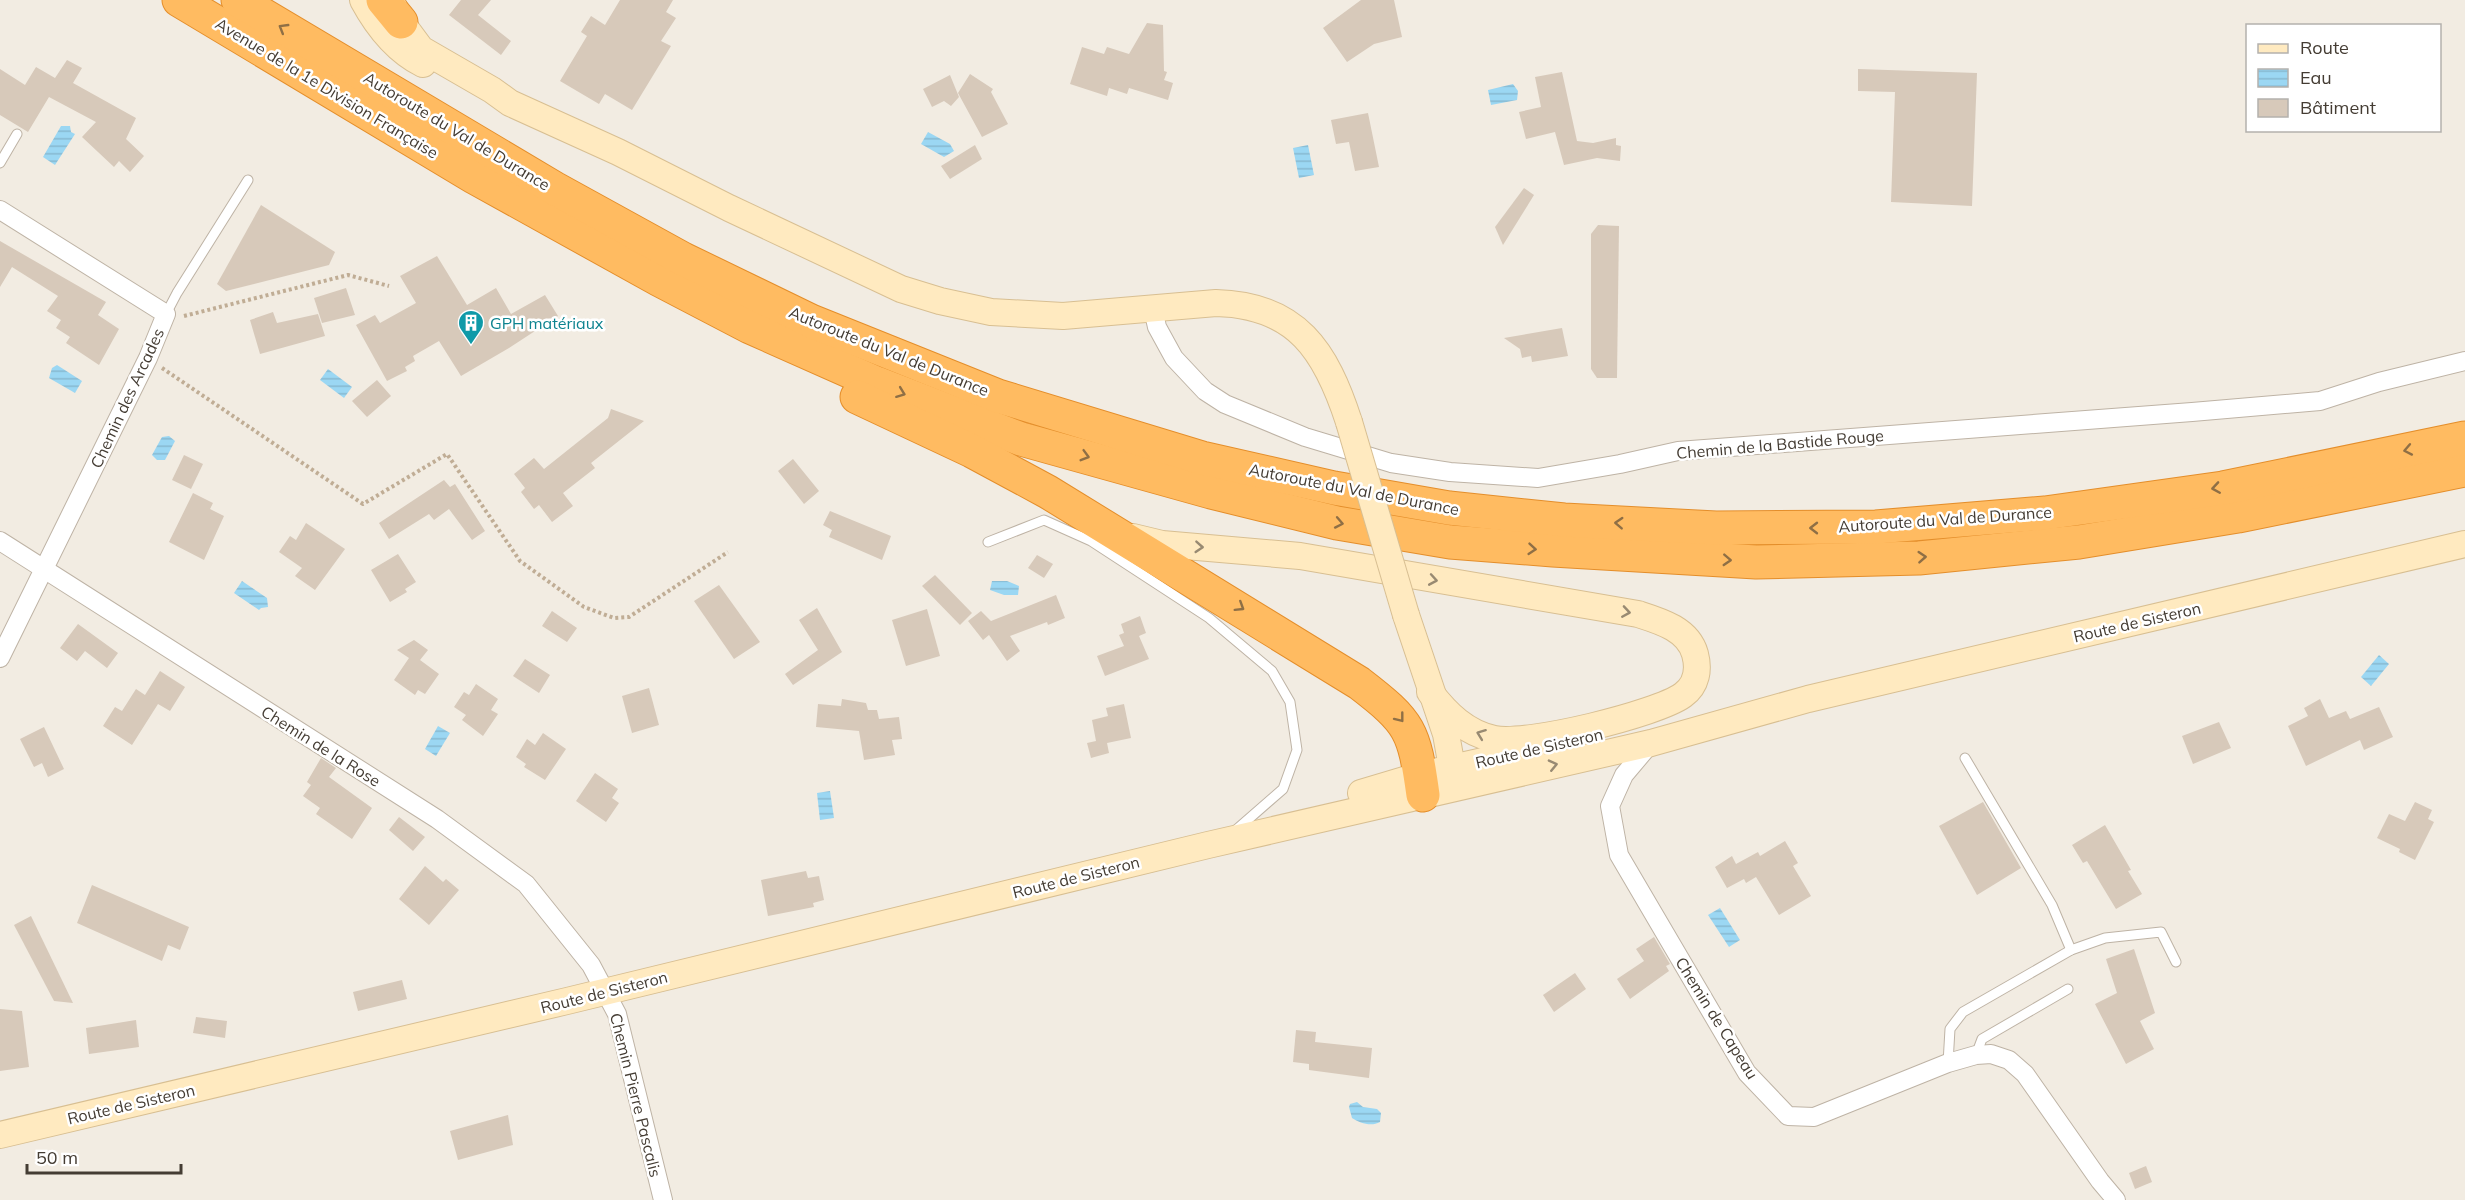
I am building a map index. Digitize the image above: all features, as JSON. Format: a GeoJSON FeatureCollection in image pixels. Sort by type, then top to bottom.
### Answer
{"type":"FeatureCollection","features":[{"type":"Feature","properties":{"kind":"highway","name":"Avenue de la 1e Division Française"},"geometry":{"type":"LineString","coordinates":[[179,0],[474,177]]}},
{"type":"Feature","properties":{"kind":"highway","name":"Avenue de la 1e Division Française"},"geometry":{"type":"LineString","coordinates":[[238,0],[329,55]]}},
{"type":"Feature","properties":{"kind":"highway","name":"Autoroute du Val de Durance"},"geometry":{"type":"LineString","coordinates":[[329,55],[554,188],[683,259],[811,321],[998,396],[1202,458],[1334,488],[1449,508],[1564,520],[1716,528],[1876,527],[2045,513],[2223,488],[2465,438]]}},
{"type":"Feature","properties":{"kind":"highway","name":"Autoroute du Val de Durance"},"geometry":{"type":"LineString","coordinates":[[474,177],[750,327],[876,383],[1021,439],[1211,492],[1337,523],[1450,542],[1756,562],[1919,558],[2102,538],[2238,516],[2465,471]]}},
{"type":"Feature","properties":{"kind":"highway"},"geometry":{"type":"LineString","coordinates":[[474,177],[639,283],[769,357],[972,450],[1121,534],[1337,668],[1390,706],[1405,723],[1437,782]]}},
{"type":"Feature","properties":{"kind":"main road"},"geometry":{"type":"LineString","coordinates":[[363,0],[384,34],[414,59],[489,97],[510,103],[901,289],[940,301],[991,312],[1063,316],[1234,303],[1269,311],[1285,320],[1300,331],[1324,360],[1333,377],[1349,422],[1406,615],[1446,734],[1437,782]]}},
{"type":"Feature","properties":{"kind":"main road"},"geometry":{"type":"LineString","coordinates":[[392,7],[421,49],[510,103]]}},
{"type":"Feature","properties":{"kind":"main road"},"geometry":{"type":"LineString","coordinates":[[1121,534],[1162,544],[1300,556],[1638,614],[1677,630],[1692,645],[1698,666],[1695,681],[1684,694],[1665,704],[1619,719],[1516,741],[1494,739],[1468,729],[1448,715],[1430,692]]}},
{"type":"Feature","properties":{"kind":"main road","name":"Route de Sisteron"},"geometry":{"type":"LineString","coordinates":[[0,1136],[1218,841],[1312,808],[1651,742],[1808,699],[2465,544]]}},
{"type":"Feature","properties":{"kind":"main road","name":"Route de Sisteron"},"geometry":{"type":"LineString","coordinates":[[1437,782],[1643,724],[1808,699]]}},
{"type":"Feature","properties":{"kind":"street","name":"Chemin des Arcades"},"geometry":{"type":"LineString","coordinates":[[0,210],[166,314],[148,358],[0,658]]}},
{"type":"Feature","properties":{"kind":"street","name":"Chemin de la Bastide Rouge"},"geometry":{"type":"LineString","coordinates":[[1153,309],[1164,344],[1186,374],[1204,391],[1225,404],[1264,422],[1391,463],[1450,472],[1538,478],[1678,451],[2320,401],[2379,382],[2465,361]]}},
{"type":"Feature","properties":{"kind":"street","name":"Chemin de la Rose"},"geometry":{"type":"LineString","coordinates":[[0,542],[437,819],[526,884],[591,965],[606,991]]}},
{"type":"Feature","properties":{"kind":"street","name":"Chemin de Capeau"},"geometry":{"type":"LineString","coordinates":[[1651,742],[1624,776],[1610,806],[1619,855],[1747,1072],[1788,1116],[1814,1117],[1948,1063],[1976,1055],[1991,1054],[2009,1060],[2025,1074],[2100,1181],[2116,1200]]}},
{"type":"Feature","properties":{"kind":"street","name":"Chemin Pierre Pascalis"},"geometry":{"type":"LineString","coordinates":[[606,991],[617,1014],[625,1043],[663,1200]]}},
{"type":"Feature","properties":{"kind":"lane"},"geometry":{"type":"LineString","coordinates":[[0,163],[17,134]]}},
{"type":"Feature","properties":{"kind":"lane"},"geometry":{"type":"LineString","coordinates":[[166,314],[248,180]]}},
{"type":"Feature","properties":{"kind":"lane"},"geometry":{"type":"LineString","coordinates":[[988,542],[1044,520],[1091,541],[1209,618],[1272,671],[1290,702],[1297,750],[1283,789],[1218,841]]}},
{"type":"Feature","properties":{"kind":"lane"},"geometry":{"type":"LineString","coordinates":[[1965,758],[2052,905],[2071,950]]}},
{"type":"Feature","properties":{"kind":"lane"},"geometry":{"type":"LineString","coordinates":[[1948,1063],[1950,1029],[1963,1012],[2071,950],[2105,938],[2161,932],[2176,962]]}},
{"type":"Feature","properties":{"kind":"lane"},"geometry":{"type":"LineString","coordinates":[[1976,1055],[1982,1039],[2068,989]]}},
{"type":"Feature","properties":{"kind":"path"},"geometry":{"type":"LineString","coordinates":[[166,314],[188,317],[348,275],[390,286]]}},
{"type":"Feature","properties":{"kind":"path"},"geometry":{"type":"LineString","coordinates":[[148,358],[363,504],[447,454],[520,561],[585,607],[614,618],[629,617],[728,552]]}},
{"type":"Feature","properties":{"kind":"water"},"geometry":{"type":"Polygon","coordinates":[[[1513,84],[1518,91],[1517,100],[1491,105],[1488,90],[1513,84]]]}},
{"type":"Feature","properties":{"kind":"water"},"geometry":{"type":"Polygon","coordinates":[[[61,126],[70,126],[71,132],[75,134],[55,165],[43,157],[61,126]]]}},
{"type":"Feature","properties":{"kind":"water"},"geometry":{"type":"Polygon","coordinates":[[[928,132],[950,144],[954,151],[944,157],[921,144],[928,132]]]}},
{"type":"Feature","properties":{"kind":"water"},"geometry":{"type":"Polygon","coordinates":[[[1308,145],[1314,175],[1299,178],[1293,148],[1308,145]]]}},
{"type":"Feature","properties":{"kind":"water"},"geometry":{"type":"Polygon","coordinates":[[[57,365],[82,381],[75,393],[49,378],[52,368],[57,365]]]}},
{"type":"Feature","properties":{"kind":"water"},"geometry":{"type":"Polygon","coordinates":[[[328,369],[352,387],[344,398],[320,380],[328,369]]]}},
{"type":"Feature","properties":{"kind":"water"},"geometry":{"type":"Polygon","coordinates":[[[169,436],[175,441],[165,460],[157,460],[152,455],[162,437],[169,436]]]}},
{"type":"Feature","properties":{"kind":"water"},"geometry":{"type":"Polygon","coordinates":[[[242,581],[267,598],[268,607],[259,610],[234,593],[242,581]]]}},
{"type":"Feature","properties":{"kind":"water"},"geometry":{"type":"Polygon","coordinates":[[[992,581],[1007,581],[1019,586],[1018,595],[1004,595],[990,590],[992,581]]]}},
{"type":"Feature","properties":{"kind":"water"},"geometry":{"type":"Polygon","coordinates":[[[2379,655],[2389,664],[2371,686],[2361,677],[2379,655]]]}},
{"type":"Feature","properties":{"kind":"water"},"geometry":{"type":"Polygon","coordinates":[[[438,726],[450,733],[436,756],[425,749],[438,726]]]}},
{"type":"Feature","properties":{"kind":"water"},"geometry":{"type":"Polygon","coordinates":[[[830,791],[834,818],[820,820],[817,793],[830,791]]]}},
{"type":"Feature","properties":{"kind":"water"},"geometry":{"type":"Polygon","coordinates":[[[1720,908],[1740,940],[1729,947],[1708,915],[1720,908]]]}},
{"type":"Feature","properties":{"kind":"water"},"geometry":{"type":"Polygon","coordinates":[[[1357,1102],[1363,1107],[1377,1109],[1381,1113],[1380,1122],[1366,1124],[1352,1118],[1349,1107],[1350,1104],[1357,1102]]]}},
{"type":"Feature","properties":{"kind":"building"},"geometry":{"type":"Polygon","coordinates":[[[461,0],[491,0],[478,15],[511,41],[501,55],[449,15],[461,0]]]}},
{"type":"Feature","properties":{"kind":"building"},"geometry":{"type":"Polygon","coordinates":[[[620,0],[673,0],[666,12],[676,18],[661,41],[671,46],[632,110],[605,94],[599,104],[560,81],[587,36],[581,32],[591,16],[605,25],[620,0]]]}},
{"type":"Feature","properties":{"kind":"building"},"geometry":{"type":"Polygon","coordinates":[[[1361,0],[1394,0],[1402,37],[1374,44],[1347,62],[1323,28],[1361,0]]]}},
{"type":"Feature","properties":{"kind":"building"},"geometry":{"type":"Polygon","coordinates":[[[1147,23],[1163,25],[1164,71],[1167,72],[1164,80],[1173,83],[1168,100],[1129,88],[1127,94],[1109,88],[1107,96],[1070,84],[1082,47],[1104,54],[1107,47],[1129,54],[1147,23]]]}},
{"type":"Feature","properties":{"kind":"building"},"geometry":{"type":"Polygon","coordinates":[[[67,60],[82,68],[73,83],[136,118],[126,139],[144,156],[130,172],[119,161],[114,167],[82,137],[96,122],[49,97],[28,132],[0,115],[0,69],[25,85],[36,67],[55,78],[67,60]]]}},
{"type":"Feature","properties":{"kind":"building"},"geometry":{"type":"Polygon","coordinates":[[[1858,69],[1977,73],[1972,206],[1891,202],[1895,92],[1858,91],[1858,69]]]}},
{"type":"Feature","properties":{"kind":"building"},"geometry":{"type":"Polygon","coordinates":[[[1562,72],[1577,141],[1593,143],[1616,138],[1616,145],[1621,146],[1620,161],[1597,158],[1564,165],[1555,132],[1526,139],[1519,112],[1541,107],[1535,77],[1562,72]]]}},
{"type":"Feature","properties":{"kind":"building"},"geometry":{"type":"Polygon","coordinates":[[[970,74],[993,89],[991,92],[1008,124],[982,137],[958,93],[970,74]]]}},
{"type":"Feature","properties":{"kind":"building"},"geometry":{"type":"Polygon","coordinates":[[[950,75],[959,97],[951,106],[944,101],[932,107],[923,89],[950,75]]]}},
{"type":"Feature","properties":{"kind":"building"},"geometry":{"type":"Polygon","coordinates":[[[1368,113],[1379,167],[1355,171],[1349,142],[1336,144],[1331,120],[1368,113]]]}},
{"type":"Feature","properties":{"kind":"building"},"geometry":{"type":"Polygon","coordinates":[[[975,145],[982,159],[950,179],[941,166],[975,145]]]}},
{"type":"Feature","properties":{"kind":"building"},"geometry":{"type":"Polygon","coordinates":[[[1524,188],[1534,195],[1503,245],[1495,227],[1524,188]]]}},
{"type":"Feature","properties":{"kind":"building"},"geometry":{"type":"Polygon","coordinates":[[[261,205],[335,252],[329,265],[226,291],[217,284],[261,205]]]}},
{"type":"Feature","properties":{"kind":"building"},"geometry":{"type":"Polygon","coordinates":[[[1598,225],[1619,226],[1617,378],[1597,378],[1591,369],[1591,234],[1598,225]]]}},
{"type":"Feature","properties":{"kind":"building"},"geometry":{"type":"Polygon","coordinates":[[[0,241],[106,302],[98,315],[119,329],[99,365],[66,343],[70,337],[56,328],[61,320],[47,311],[58,296],[12,267],[0,287],[0,241]]]}},
{"type":"Feature","properties":{"kind":"building"},"geometry":{"type":"Polygon","coordinates":[[[437,256],[467,305],[496,288],[511,314],[545,295],[558,316],[461,376],[439,341],[413,356],[415,361],[405,367],[407,371],[387,381],[356,325],[375,315],[380,323],[416,303],[400,276],[437,256]]]}},
{"type":"Feature","properties":{"kind":"building"},"geometry":{"type":"Polygon","coordinates":[[[346,288],[355,315],[322,323],[314,298],[346,288]]]}},
{"type":"Feature","properties":{"kind":"building"},"geometry":{"type":"Polygon","coordinates":[[[273,312],[277,323],[318,314],[325,336],[260,354],[250,320],[273,312]]]}},
{"type":"Feature","properties":{"kind":"building"},"geometry":{"type":"Polygon","coordinates":[[[1562,328],[1568,356],[1532,362],[1531,356],[1522,358],[1520,349],[1504,338],[1562,328]]]}},
{"type":"Feature","properties":{"kind":"building"},"geometry":{"type":"Polygon","coordinates":[[[377,380],[391,396],[367,417],[352,401],[377,380]]]}},
{"type":"Feature","properties":{"kind":"building"},"geometry":{"type":"Polygon","coordinates":[[[611,409],[644,421],[591,463],[595,468],[563,493],[573,506],[552,522],[539,505],[534,509],[521,492],[525,488],[514,474],[534,458],[544,469],[608,418],[611,409]]]}},
{"type":"Feature","properties":{"kind":"building"},"geometry":{"type":"Polygon","coordinates":[[[184,455],[203,464],[191,489],[172,480],[184,455]]]}},
{"type":"Feature","properties":{"kind":"building"},"geometry":{"type":"Polygon","coordinates":[[[793,459],[819,491],[804,504],[778,471],[793,459]]]}},
{"type":"Feature","properties":{"kind":"building"},"geometry":{"type":"Polygon","coordinates":[[[444,480],[450,487],[455,484],[485,531],[472,540],[449,509],[434,520],[429,514],[389,539],[379,523],[444,480]]]}},
{"type":"Feature","properties":{"kind":"building"},"geometry":{"type":"Polygon","coordinates":[[[193,493],[213,503],[210,509],[224,516],[204,560],[169,542],[193,493]]]}},
{"type":"Feature","properties":{"kind":"building"},"geometry":{"type":"Polygon","coordinates":[[[830,511],[891,536],[882,560],[829,537],[832,530],[823,525],[830,511]]]}},
{"type":"Feature","properties":{"kind":"building"},"geometry":{"type":"Polygon","coordinates":[[[306,523],[345,549],[315,590],[295,576],[302,568],[279,552],[290,536],[296,540],[306,523]]]}},
{"type":"Feature","properties":{"kind":"building"},"geometry":{"type":"Polygon","coordinates":[[[398,554],[416,582],[405,589],[407,592],[390,602],[371,570],[398,554]]]}},
{"type":"Feature","properties":{"kind":"building"},"geometry":{"type":"Polygon","coordinates":[[[1037,555],[1053,564],[1044,578],[1028,568],[1037,555]]]}},
{"type":"Feature","properties":{"kind":"building"},"geometry":{"type":"Polygon","coordinates":[[[935,575],[972,613],[960,625],[922,586],[935,575]]]}},
{"type":"Feature","properties":{"kind":"building"},"geometry":{"type":"Polygon","coordinates":[[[719,585],[760,642],[734,659],[694,601],[719,585]]]}},
{"type":"Feature","properties":{"kind":"building"},"geometry":{"type":"Polygon","coordinates":[[[1056,595],[1065,618],[1010,636],[1020,651],[1007,661],[989,635],[983,640],[968,621],[981,611],[991,621],[1056,595]]]}},
{"type":"Feature","properties":{"kind":"building"},"geometry":{"type":"Polygon","coordinates":[[[817,608],[842,652],[793,685],[785,674],[818,650],[799,620],[817,608]]]}},
{"type":"Feature","properties":{"kind":"building"},"geometry":{"type":"Polygon","coordinates":[[[927,609],[940,656],[906,666],[892,620],[927,609]]]}},
{"type":"Feature","properties":{"kind":"building"},"geometry":{"type":"Polygon","coordinates":[[[552,611],[577,628],[567,642],[542,626],[552,611]]]}},
{"type":"Feature","properties":{"kind":"building"},"geometry":{"type":"Polygon","coordinates":[[[1140,616],[1146,633],[1139,636],[1149,659],[1105,676],[1097,656],[1124,646],[1119,635],[1124,633],[1121,624],[1140,616]]]}},
{"type":"Feature","properties":{"kind":"building"},"geometry":{"type":"Polygon","coordinates":[[[78,624],[118,653],[107,668],[85,651],[77,661],[60,648],[78,624]]]}},
{"type":"Feature","properties":{"kind":"building"},"geometry":{"type":"Polygon","coordinates":[[[414,640],[428,650],[420,660],[439,674],[425,694],[418,690],[415,695],[394,680],[409,658],[397,650],[414,640]]]}},
{"type":"Feature","properties":{"kind":"building"},"geometry":{"type":"Polygon","coordinates":[[[525,659],[550,675],[539,693],[513,676],[525,659]]]}},
{"type":"Feature","properties":{"kind":"building"},"geometry":{"type":"Polygon","coordinates":[[[160,671],[185,687],[170,711],[158,704],[132,745],[103,726],[115,707],[122,711],[136,689],[145,695],[160,671]]]}},
{"type":"Feature","properties":{"kind":"building"},"geometry":{"type":"Polygon","coordinates":[[[476,684],[498,699],[491,710],[498,714],[483,736],[462,720],[466,715],[454,707],[464,692],[469,695],[476,684]]]}},
{"type":"Feature","properties":{"kind":"building"},"geometry":{"type":"Polygon","coordinates":[[[649,688],[659,725],[632,733],[622,696],[649,688]]]}},
{"type":"Feature","properties":{"kind":"building"},"geometry":{"type":"Polygon","coordinates":[[[842,699],[866,703],[868,710],[877,710],[879,719],[899,717],[902,739],[892,740],[895,755],[864,760],[859,731],[816,727],[818,704],[841,706],[842,699]]]}},
{"type":"Feature","properties":{"kind":"building"},"geometry":{"type":"Polygon","coordinates":[[[2320,699],[2329,718],[2346,711],[2350,719],[2379,707],[2393,737],[2364,750],[2360,740],[2306,766],[2288,726],[2308,716],[2304,708],[2320,699]]]}},
{"type":"Feature","properties":{"kind":"building"},"geometry":{"type":"Polygon","coordinates":[[[1124,704],[1131,738],[1107,743],[1109,753],[1091,758],[1087,743],[1096,741],[1092,720],[1108,716],[1106,708],[1124,704]]]}},
{"type":"Feature","properties":{"kind":"building"},"geometry":{"type":"Polygon","coordinates":[[[2219,722],[2231,748],[2193,764],[2182,736],[2219,722]]]}},
{"type":"Feature","properties":{"kind":"building"},"geometry":{"type":"Polygon","coordinates":[[[44,727],[64,769],[48,777],[42,763],[34,767],[20,739],[44,727]]]}},
{"type":"Feature","properties":{"kind":"building"},"geometry":{"type":"Polygon","coordinates":[[[543,733],[566,749],[545,780],[524,767],[526,764],[516,757],[527,739],[535,745],[543,733]]]}},
{"type":"Feature","properties":{"kind":"building"},"geometry":{"type":"Polygon","coordinates":[[[321,758],[336,768],[329,777],[372,808],[352,839],[316,814],[320,808],[303,796],[311,785],[307,782],[321,758]]]}},
{"type":"Feature","properties":{"kind":"building"},"geometry":{"type":"Polygon","coordinates":[[[595,773],[618,789],[612,798],[619,803],[606,822],[576,801],[595,773]]]}},
{"type":"Feature","properties":{"kind":"building"},"geometry":{"type":"Polygon","coordinates":[[[1983,802],[2021,868],[1977,895],[1939,826],[1983,802]]]}},
{"type":"Feature","properties":{"kind":"building"},"geometry":{"type":"Polygon","coordinates":[[[2415,802],[2432,810],[2428,819],[2434,822],[2415,860],[2399,852],[2400,849],[2377,838],[2389,814],[2405,821],[2415,802]]]}},
{"type":"Feature","properties":{"kind":"building"},"geometry":{"type":"Polygon","coordinates":[[[399,817],[425,837],[413,851],[389,830],[399,817]]]}},
{"type":"Feature","properties":{"kind":"building"},"geometry":{"type":"Polygon","coordinates":[[[2105,825],[2142,894],[2116,909],[2087,861],[2083,863],[2072,845],[2105,825]]]}},
{"type":"Feature","properties":{"kind":"building"},"geometry":{"type":"Polygon","coordinates":[[[1785,841],[1798,863],[1793,866],[1811,896],[1779,915],[1756,877],[1746,883],[1744,879],[1727,888],[1715,867],[1732,856],[1736,864],[1758,852],[1760,856],[1785,841]]]}},
{"type":"Feature","properties":{"kind":"building"},"geometry":{"type":"Polygon","coordinates":[[[425,866],[443,882],[446,879],[459,890],[429,925],[399,899],[425,866]]]}},
{"type":"Feature","properties":{"kind":"building"},"geometry":{"type":"Polygon","coordinates":[[[806,871],[808,878],[819,876],[824,900],[813,903],[814,907],[768,916],[761,880],[806,871]]]}},
{"type":"Feature","properties":{"kind":"building"},"geometry":{"type":"Polygon","coordinates":[[[92,885],[189,927],[180,950],[168,945],[162,961],[77,923],[92,885]]]}},
{"type":"Feature","properties":{"kind":"building"},"geometry":{"type":"Polygon","coordinates":[[[31,916],[73,1003],[54,1001],[14,925],[31,916]]]}},
{"type":"Feature","properties":{"kind":"building"},"geometry":{"type":"Polygon","coordinates":[[[1654,937],[1670,964],[1666,966],[1669,971],[1630,999],[1617,979],[1644,961],[1636,949],[1654,937]]]}},
{"type":"Feature","properties":{"kind":"building"},"geometry":{"type":"Polygon","coordinates":[[[2134,949],[2155,1013],[2140,1021],[2154,1049],[2126,1064],[2095,1004],[2117,993],[2106,959],[2134,949]]]}},
{"type":"Feature","properties":{"kind":"building"},"geometry":{"type":"Polygon","coordinates":[[[1575,973],[1586,989],[1554,1012],[1543,995],[1575,973]]]}},
{"type":"Feature","properties":{"kind":"building"},"geometry":{"type":"Polygon","coordinates":[[[402,980],[407,999],[358,1011],[353,992],[402,980]]]}},
{"type":"Feature","properties":{"kind":"building"},"geometry":{"type":"Polygon","coordinates":[[[0,1009],[22,1011],[29,1067],[0,1071],[0,1009]]]}},
{"type":"Feature","properties":{"kind":"building"},"geometry":{"type":"Polygon","coordinates":[[[196,1017],[227,1021],[225,1038],[193,1033],[196,1017]]]}},
{"type":"Feature","properties":{"kind":"building"},"geometry":{"type":"Polygon","coordinates":[[[136,1020],[139,1047],[89,1054],[86,1028],[136,1020]]]}},
{"type":"Feature","properties":{"kind":"building"},"geometry":{"type":"Polygon","coordinates":[[[1296,1030],[1316,1032],[1315,1042],[1372,1048],[1369,1078],[1309,1070],[1309,1064],[1293,1062],[1296,1030]]]}},
{"type":"Feature","properties":{"kind":"building"},"geometry":{"type":"Polygon","coordinates":[[[508,1115],[513,1145],[458,1160],[450,1131],[508,1115]]]}},
{"type":"Feature","properties":{"kind":"building"},"geometry":{"type":"Polygon","coordinates":[[[2146,1166],[2152,1182],[2135,1189],[2129,1173],[2146,1166]]]}},
{"type":"Feature","properties":{"kind":"place","name":"GPH matériaux"},"geometry":{"type":"Point","coordinates":[471,346]}}]}
